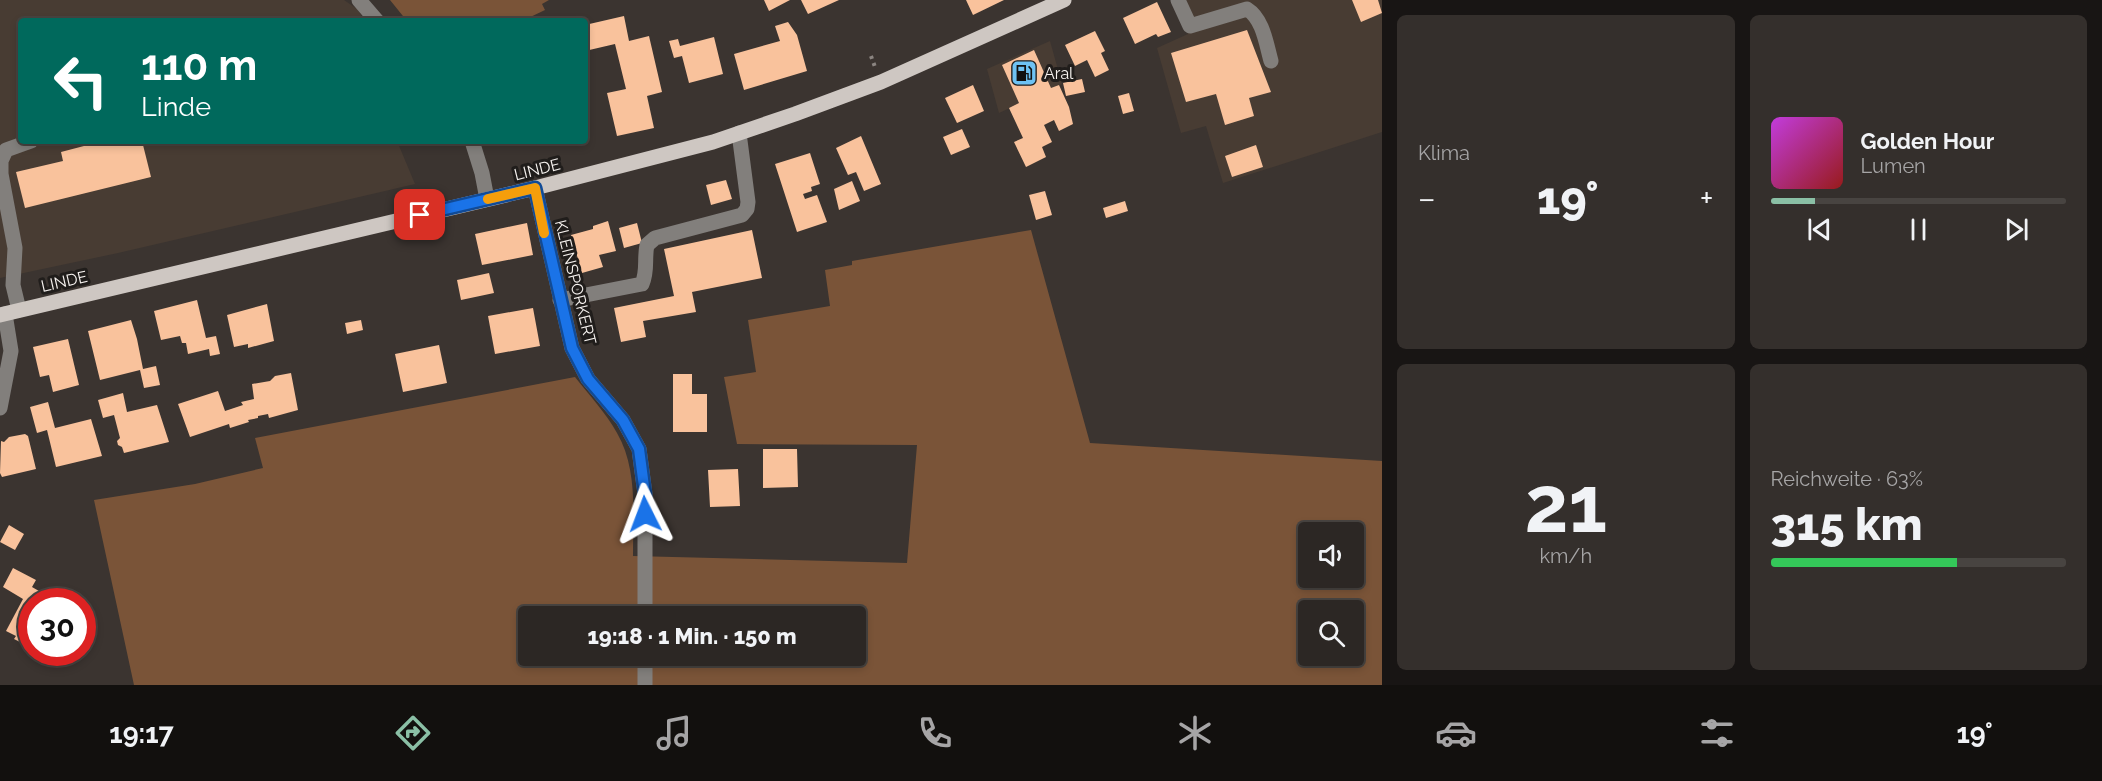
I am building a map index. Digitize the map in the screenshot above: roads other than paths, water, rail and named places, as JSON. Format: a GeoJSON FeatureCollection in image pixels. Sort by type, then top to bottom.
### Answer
{"type":"FeatureCollection","features":[{"type":"Feature","properties":{"kind":"main road","name":"LINDE"},"geometry":{"type":"LineString","coordinates":[[8,313],[535,188],[654,158],[739,133],[881,82],[1064,0]]}},
{"type":"Feature","properties":{"kind":"street"},"geometry":{"type":"LineString","coordinates":[[359,0],[374,18]]}},
{"type":"Feature","properties":{"kind":"street"},"geometry":{"type":"LineString","coordinates":[[1178,0],[1190,26],[1247,9],[1253,13],[1260,25],[1271,61]]}},
{"type":"Feature","properties":{"kind":"street"},"geometry":{"type":"LineString","coordinates":[[560,300],[642,284],[647,274],[644,257],[647,245],[655,238],[742,215],[747,209],[748,202],[739,133]]}},
{"type":"Feature","properties":{"kind":"street"},"geometry":{"type":"LineString","coordinates":[[0,408],[11,351],[8,313],[13,285],[15,248],[1,174],[1,161],[6,150],[23,144]]}},
{"type":"Feature","properties":{"kind":"street"},"geometry":{"type":"LineString","coordinates":[[473,144],[487,199]]}},
{"type":"Feature","properties":{"kind":"street","name":"KLEINSPORKERT"},"geometry":{"type":"LineString","coordinates":[[535,188],[572,348],[588,379],[623,420],[639,449],[645,494],[645,606]]}},
{"type":"Feature","properties":{"kind":"street"},"geometry":{"type":"LineString","coordinates":[[645,666],[645,685]]}},
{"type":"Feature","properties":{"kind":"place","name":"Aral"},"geometry":{"type":"Point","coordinates":[1024,73]}}]}
